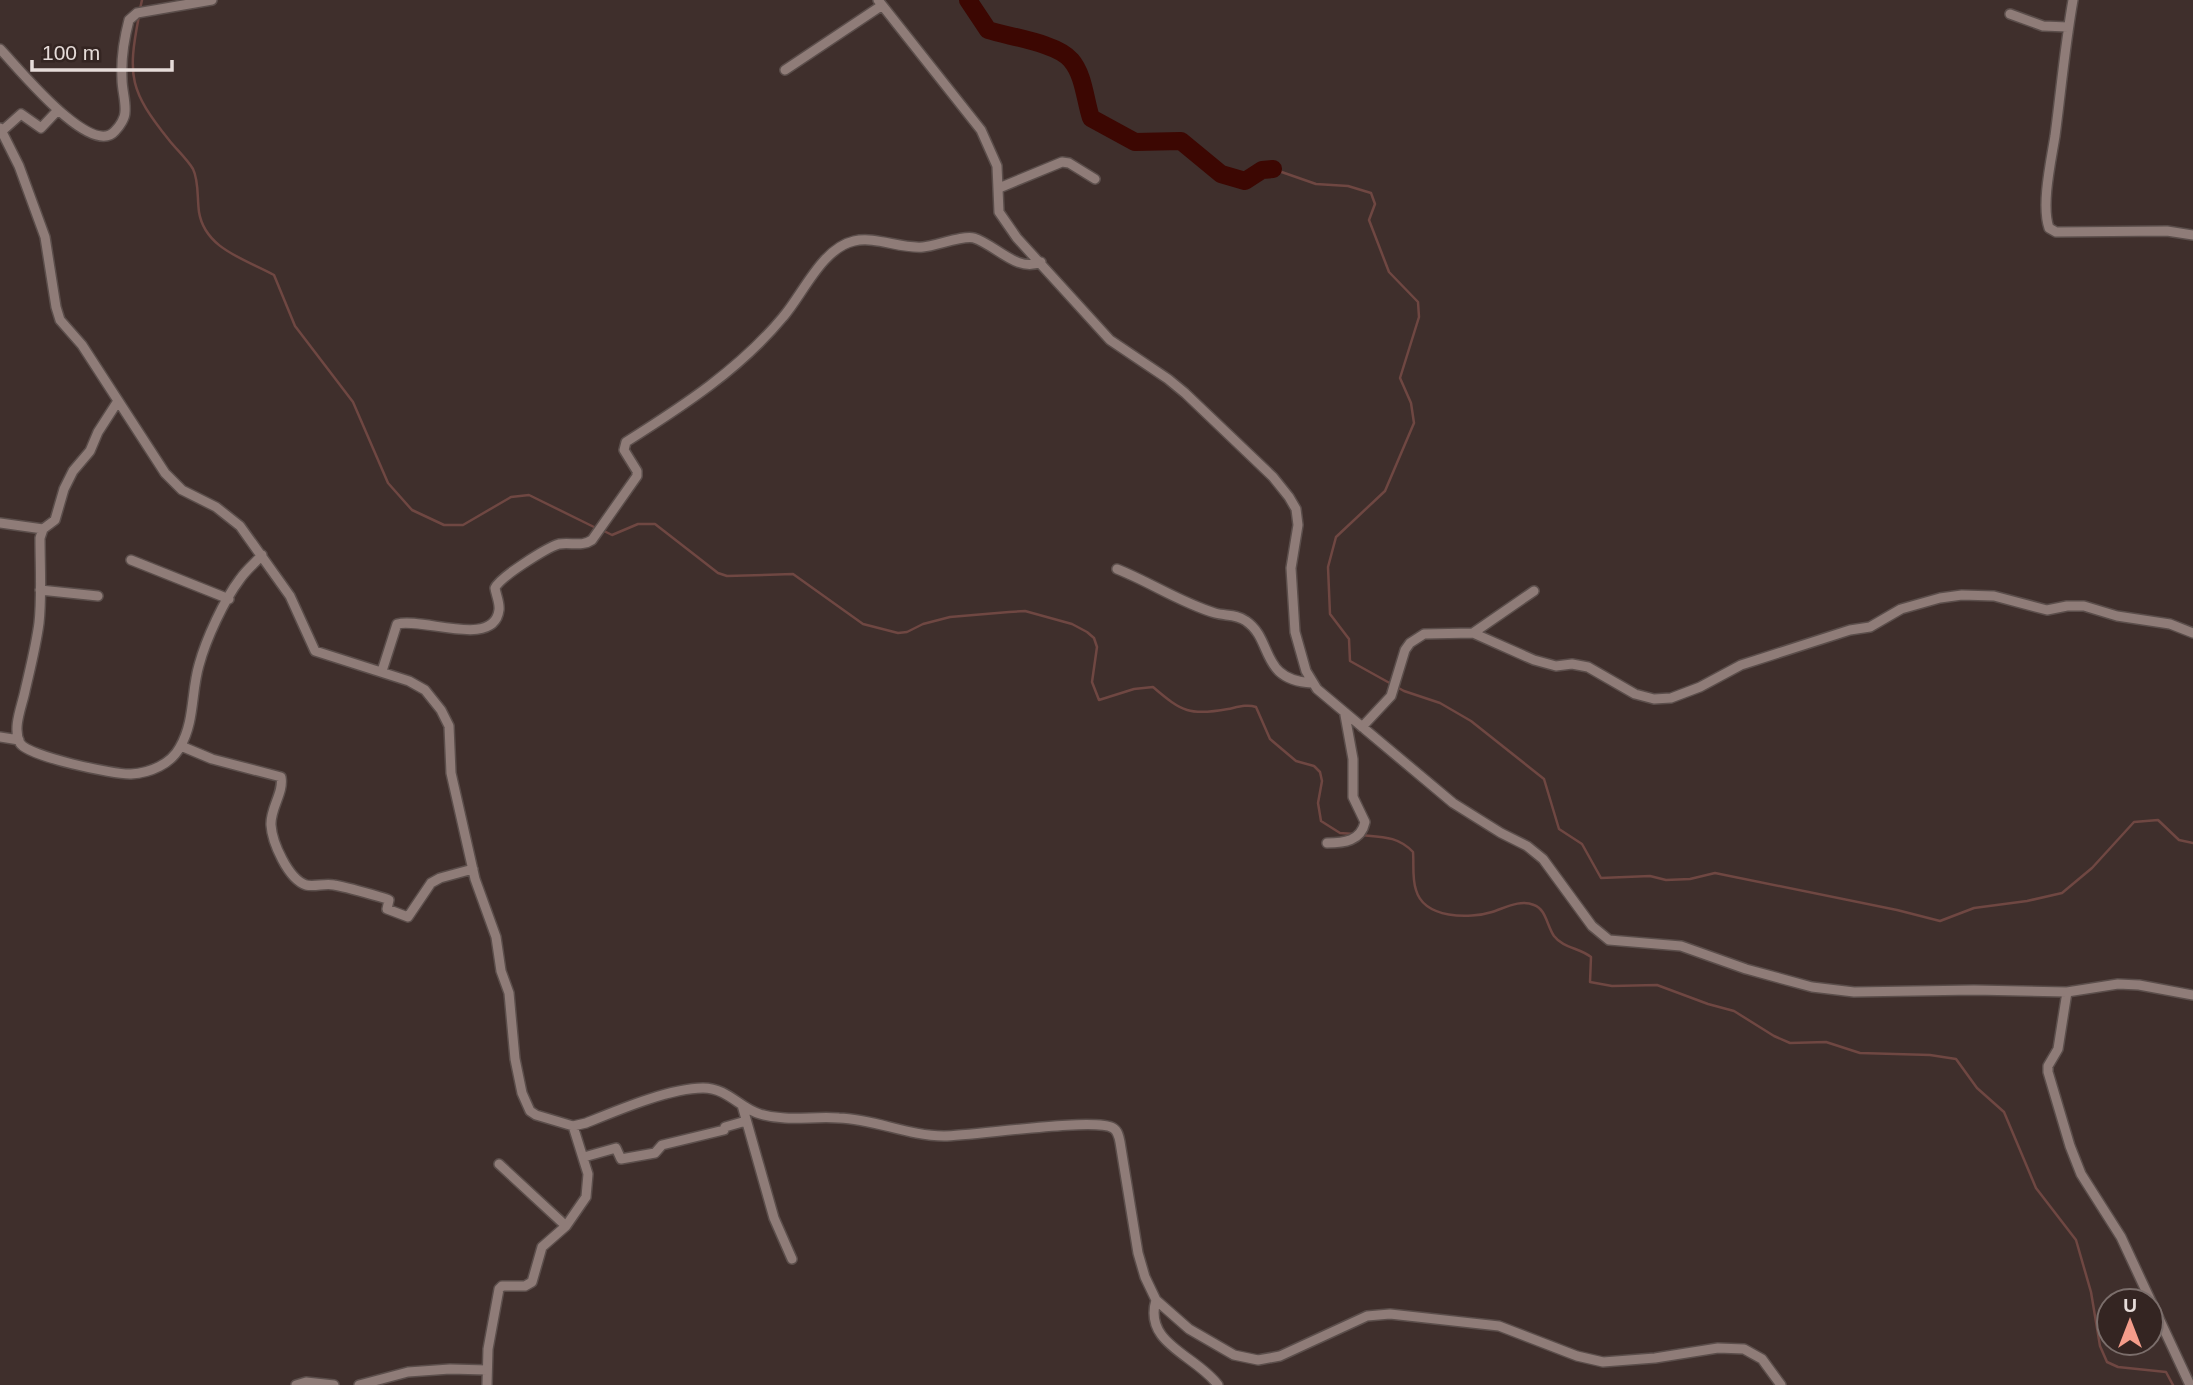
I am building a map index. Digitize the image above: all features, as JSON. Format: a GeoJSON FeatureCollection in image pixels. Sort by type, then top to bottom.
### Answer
{"type":"FeatureCollection","features":[{"type":"Feature","properties":{"kind":"street"},"geometry":{"type":"LineString","coordinates":[[0,49],[41,95],[69,120],[90,132],[107,137],[119,126],[125,111],[121,76],[129,20],[137,13],[212,0]]}},
{"type":"Feature","properties":{"kind":"street"},"geometry":{"type":"LineString","coordinates":[[2073,0],[2059,84],[2048,186],[2049,228],[2056,232],[2167,231],[2193,235]]}},
{"type":"Feature","properties":{"kind":"street"},"geometry":{"type":"LineString","coordinates":[[785,69],[880,3],[981,130],[995,159],[999,212],[1007,225],[1110,340],[1185,393],[1273,477],[1289,497],[1296,509],[1298,525],[1291,568],[1295,632],[1312,683],[1345,715],[1453,803],[1527,846],[1543,859],[1592,926],[1609,940],[1681,946],[1746,969],[1812,987],[1854,992],[2067,992],[2118,984],[2193,995]]}},
{"type":"Feature","properties":{"kind":"street"},"geometry":{"type":"LineString","coordinates":[[2010,14],[2043,26],[2068,27]]}},
{"type":"Feature","properties":{"kind":"street"},"geometry":{"type":"LineString","coordinates":[[58,110],[41,128],[21,114],[1,130],[30,193],[45,237],[60,320],[82,345],[174,484],[226,513],[240,526],[289,596],[315,651],[383,671],[425,690],[446,718],[451,738],[451,773],[473,869],[496,937],[501,971],[509,993],[515,1059],[526,1104],[536,1115],[573,1126],[586,1124],[621,1109],[685,1089],[712,1089],[734,1098],[754,1112],[772,1117],[840,1118],[940,1136],[1088,1124],[1113,1128],[1120,1142],[1138,1253],[1156,1300],[1189,1329],[1234,1355],[1258,1360],[1291,1353],[1367,1315],[1390,1314],[1499,1326],[1561,1350],[1603,1362],[1655,1358],[1718,1348],[1744,1349],[1767,1365],[1781,1385]]}},
{"type":"Feature","properties":{"kind":"street"},"geometry":{"type":"LineString","coordinates":[[999,188],[1062,162],[1069,163],[1095,179]]}},
{"type":"Feature","properties":{"kind":"street"},"geometry":{"type":"LineString","coordinates":[[383,671],[397,624],[401,622],[451,626],[467,631],[487,628],[495,621],[499,612],[495,588],[502,579],[554,546],[587,543],[594,537],[637,475],[624,450],[626,442],[730,371],[784,317],[807,282],[837,249],[863,240],[919,247],[969,237],[1020,263],[1028,265],[1041,262]]}},
{"type":"Feature","properties":{"kind":"street"},"geometry":{"type":"LineString","coordinates":[[118,401],[90,451],[73,471],[54,520],[43,529],[40,538],[39,622],[18,721],[19,740],[23,748],[87,768],[128,774],[142,772],[172,759],[181,746],[191,718],[198,666],[240,579],[262,555]]}},
{"type":"Feature","properties":{"kind":"street"},"geometry":{"type":"LineString","coordinates":[[0,523],[43,529]]}},
{"type":"Feature","properties":{"kind":"street"},"geometry":{"type":"LineString","coordinates":[[131,560],[229,599]]}},
{"type":"Feature","properties":{"kind":"street"},"geometry":{"type":"LineString","coordinates":[[1116,569],[1216,613],[1243,618],[1252,626],[1269,660],[1284,674],[1300,682],[1312,683]]}},
{"type":"Feature","properties":{"kind":"street"},"geometry":{"type":"LineString","coordinates":[[40,590],[98,596]]}},
{"type":"Feature","properties":{"kind":"street"},"geometry":{"type":"LineString","coordinates":[[1473,634],[1534,591]]}},
{"type":"Feature","properties":{"kind":"street"},"geometry":{"type":"LineString","coordinates":[[1362,727],[1391,696],[1405,650],[1424,634],[1473,634],[1534,660],[1556,666],[1572,664],[1588,667],[1635,694],[1654,699],[1671,698],[1700,687],[1741,665],[1850,630],[1870,627],[1901,610],[1925,601],[1962,595],[1994,596],[2047,610],[2084,606],[2117,616],[2170,624],[2193,633]]}},
{"type":"Feature","properties":{"kind":"street"},"geometry":{"type":"LineString","coordinates":[[1327,843],[1343,843],[1354,838],[1363,831],[1366,822],[1353,797],[1353,759],[1345,715]]}},
{"type":"Feature","properties":{"kind":"street"},"geometry":{"type":"LineString","coordinates":[[0,737],[19,740]]}},
{"type":"Feature","properties":{"kind":"street"},"geometry":{"type":"LineString","coordinates":[[181,746],[212,759],[282,778],[272,812],[271,827],[285,865],[298,880],[306,884],[332,885],[387,899],[387,909],[408,917],[431,883],[473,869]]}},
{"type":"Feature","properties":{"kind":"street"},"geometry":{"type":"LineString","coordinates":[[2067,992],[2058,1049],[2048,1066],[2048,1072],[2070,1146],[2081,1174],[2121,1237],[2190,1385]]}},
{"type":"Feature","properties":{"kind":"street"},"geometry":{"type":"LineString","coordinates":[[742,1105],[774,1218],[792,1259]]}},
{"type":"Feature","properties":{"kind":"street"},"geometry":{"type":"LineString","coordinates":[[584,1157],[616,1148],[621,1159],[655,1153],[662,1145],[724,1130],[725,1127],[746,1121]]}},
{"type":"Feature","properties":{"kind":"street"},"geometry":{"type":"LineString","coordinates":[[487,1385],[490,1336],[499,1289],[503,1286],[529,1284],[534,1278],[542,1247],[566,1226],[586,1197],[589,1184],[584,1157],[573,1126]]}},
{"type":"Feature","properties":{"kind":"street"},"geometry":{"type":"LineString","coordinates":[[499,1164],[566,1226]]}},
{"type":"Feature","properties":{"kind":"street"},"geometry":{"type":"LineString","coordinates":[[1156,1300],[1153,1319],[1158,1331],[1168,1343],[1199,1365],[1218,1385]]}},
{"type":"Feature","properties":{"kind":"street"},"geometry":{"type":"LineString","coordinates":[[359,1385],[408,1372],[450,1368],[487,1370]]}},
{"type":"Feature","properties":{"kind":"street"},"geometry":{"type":"LineString","coordinates":[[296,1385],[306,1381],[334,1385]]}},
{"type":"Feature","properties":{"kind":"waterway"},"geometry":{"type":"LineString","coordinates":[[140,9],[142,0]]}},
{"type":"Feature","properties":{"kind":"waterway"},"geometry":{"type":"LineString","coordinates":[[968,0],[988,30],[1044,45],[1071,60],[1081,80],[1091,118],[1135,142],[1181,141],[1221,174],[1245,181],[1262,170],[1273,169]]}},
{"type":"Feature","properties":{"kind":"waterway"},"geometry":{"type":"LineString","coordinates":[[139,16],[133,54],[135,82],[146,109],[193,169],[203,225],[218,244],[274,275],[295,326],[353,402],[388,483],[412,510],[444,525],[463,525],[511,497],[529,495],[596,528]]}},
{"type":"Feature","properties":{"kind":"waterway"},"geometry":{"type":"LineString","coordinates":[[1273,169],[1316,184],[1348,186],[1371,193],[1375,204],[1369,220],[1389,272],[1418,302],[1419,317],[1400,378],[1411,403],[1414,423],[1385,491],[1336,537],[1328,567],[1330,614],[1349,639],[1350,661],[1404,691],[1440,703],[1471,721],[1544,779],[1559,829],[1582,844],[1601,878],[1650,876],[1666,880],[1690,879],[1715,873],[1940,921],[1974,908],[2062,893],[2092,868],[2134,822],[2158,820],[2179,840],[2193,843]]}},
{"type":"Feature","properties":{"kind":"waterway"},"geometry":{"type":"LineString","coordinates":[[602,530],[612,535],[638,524],[655,524],[718,573],[727,576],[793,574],[863,624],[898,633],[950,617],[1025,611],[1072,624],[1094,638],[1097,647],[1092,682],[1099,700],[1134,689],[1153,687],[1179,707],[1195,712],[1256,707],[1270,739],[1296,761],[1314,766],[1320,772],[1322,781],[1318,803],[1321,821],[1340,833],[1354,834]]}},
{"type":"Feature","properties":{"kind":"waterway"},"geometry":{"type":"LineString","coordinates":[[1360,835],[1395,840],[1413,852],[1416,890],[1421,900],[1438,912],[1472,916],[1518,904],[1529,903],[1538,907],[1558,940],[1591,957],[1590,982],[1612,986],[1657,985],[1734,1011],[1790,1043],[1826,1042],[1860,1053],[1930,1055],[1956,1059],[1977,1088],[2004,1112],[2036,1188],[2076,1240],[2091,1292],[2100,1346],[2107,1362],[2118,1367],[2166,1372],[2173,1385]]}}]}
